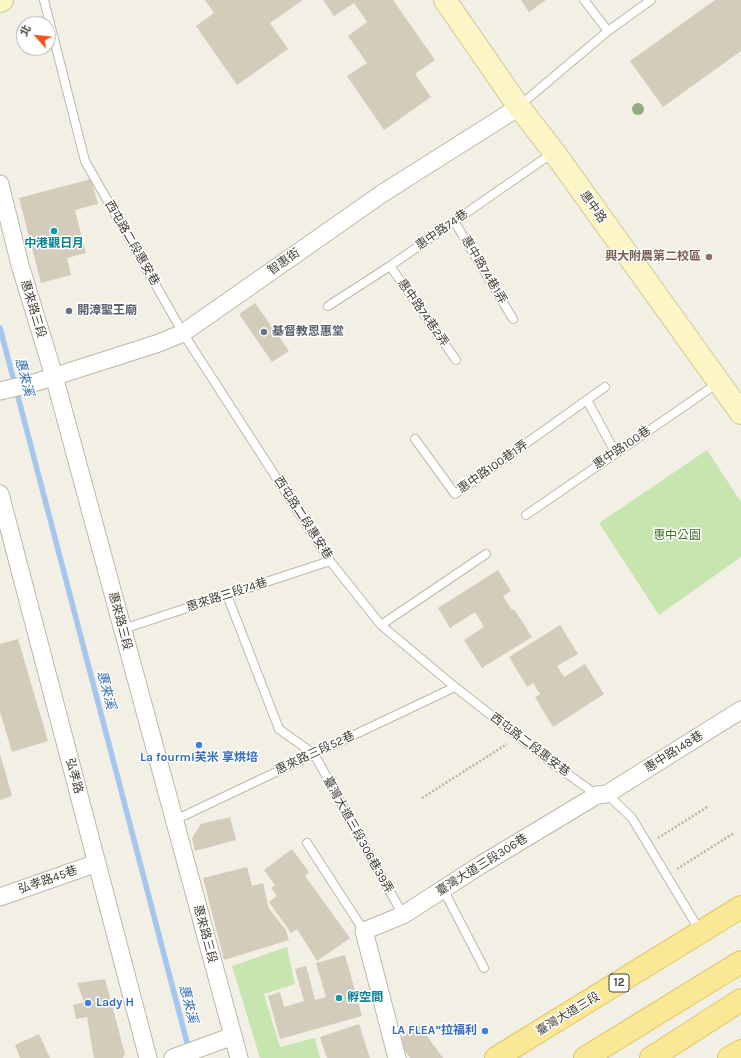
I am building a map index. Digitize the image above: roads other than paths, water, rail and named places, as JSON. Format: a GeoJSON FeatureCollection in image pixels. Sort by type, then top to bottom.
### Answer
{"type":"FeatureCollection","features":[{"type":"Feature","properties":{"kind":"main road","name":"臺灣大道三段"},"geometry":{"type":"LineString","coordinates":[[496,1058],[741,907]]}},
{"type":"Feature","properties":{"kind":"main road"},"geometry":{"type":"LineString","coordinates":[[585,1058],[741,962]]}},
{"type":"Feature","properties":{"kind":"main road"},"geometry":{"type":"LineString","coordinates":[[651,1058],[741,1000]]}},
{"type":"Feature","properties":{"kind":"main road"},"geometry":{"type":"LineString","coordinates":[[729,1058],[741,1050]]}},
{"type":"Feature","properties":{"kind":"street","name":"惠中路"},"geometry":{"type":"LineString","coordinates":[[445,0],[519,107],[554,152],[741,413]]}},
{"type":"Feature","properties":{"kind":"street","name":"智惠街"},"geometry":{"type":"LineString","coordinates":[[0,391],[34,383],[183,334],[382,193],[519,107]]}},
{"type":"Feature","properties":{"kind":"street","name":"惠來路三段"},"geometry":{"type":"LineString","coordinates":[[0,184],[20,265],[54,376],[239,1058]]}},
{"type":"Feature","properties":{"kind":"street","name":"弘孝路"},"geometry":{"type":"LineString","coordinates":[[0,494],[148,1058]]}},
{"type":"Feature","properties":{"kind":"street","name":"惠中路148巷"},"geometry":{"type":"LineString","coordinates":[[602,794],[741,710]]}},
{"type":"Feature","properties":{"kind":"street","name":"臺灣大道三段306巷"},"geometry":{"type":"LineString","coordinates":[[364,931],[403,915],[442,889],[602,794]]}},
{"type":"Feature","properties":{"kind":"street","name":"弘孝路45巷"},"geometry":{"type":"LineString","coordinates":[[0,897],[97,863]]}},
{"type":"Feature","properties":{"kind":"street"},"geometry":{"type":"LineString","coordinates":[[364,931],[396,1058]]}},
{"type":"Feature","properties":{"kind":"street"},"geometry":{"type":"LineString","coordinates":[[173,1058],[233,1036]]}},
{"type":"Feature","properties":{"kind":"lane","name":"西屯路二段惠安巷"},"geometry":{"type":"LineString","coordinates":[[44,0],[85,161],[183,334],[330,561],[381,625],[518,737],[602,794],[632,818],[700,932]]}},
{"type":"Feature","properties":{"kind":"lane"},"geometry":{"type":"LineString","coordinates":[[584,0],[608,31]]}},
{"type":"Feature","properties":{"kind":"lane"},"geometry":{"type":"LineString","coordinates":[[519,107],[608,31],[651,0]]}},
{"type":"Feature","properties":{"kind":"lane","name":"惠中路74巷"},"geometry":{"type":"LineString","coordinates":[[328,306],[390,266],[554,152]]}},
{"type":"Feature","properties":{"kind":"lane","name":"惠中路74巷1弄"},"geometry":{"type":"LineString","coordinates":[[454,221],[513,319]]}},
{"type":"Feature","properties":{"kind":"lane","name":"惠中路74巷2弄"},"geometry":{"type":"LineString","coordinates":[[390,266],[456,360]]}},
{"type":"Feature","properties":{"kind":"lane","name":"惠中路100巷"},"geometry":{"type":"LineString","coordinates":[[526,515],[718,382]]}},
{"type":"Feature","properties":{"kind":"lane","name":"惠中路100巷1弄"},"geometry":{"type":"LineString","coordinates":[[415,439],[455,494],[605,388]]}},
{"type":"Feature","properties":{"kind":"lane"},"geometry":{"type":"LineString","coordinates":[[587,400],[615,452]]}},
{"type":"Feature","properties":{"kind":"lane"},"geometry":{"type":"LineString","coordinates":[[381,625],[486,554]]}},
{"type":"Feature","properties":{"kind":"lane","name":"惠來路三段74巷"},"geometry":{"type":"LineString","coordinates":[[123,629],[330,561]]}},
{"type":"Feature","properties":{"kind":"lane"},"geometry":{"type":"LineString","coordinates":[[227,596],[279,728],[314,754]]}},
{"type":"Feature","properties":{"kind":"lane","name":"惠來路三段52巷"},"geometry":{"type":"LineString","coordinates":[[175,820],[455,687]]}},
{"type":"Feature","properties":{"kind":"lane","name":"臺灣大道三段306巷39弄"},"geometry":{"type":"LineString","coordinates":[[314,754],[403,915]]}},
{"type":"Feature","properties":{"kind":"lane"},"geometry":{"type":"LineString","coordinates":[[307,843],[364,931]]}},
{"type":"Feature","properties":{"kind":"lane"},"geometry":{"type":"LineString","coordinates":[[442,889],[484,968]]}},
{"type":"Feature","properties":{"kind":"waterway","name":"惠來溪"},"geometry":{"type":"LineString","coordinates":[[0,328],[189,1050]]}},
{"type":"Feature","properties":{"kind":"place","name":"中港觀日月"},"geometry":{"type":"Point","coordinates":[54,231]}},
{"type":"Feature","properties":{"kind":"place","name":"興大附農第二校區"},"geometry":{"type":"Point","coordinates":[709,257]}},
{"type":"Feature","properties":{"kind":"place","name":"開漳聖王廟"},"geometry":{"type":"Point","coordinates":[69,311]}},
{"type":"Feature","properties":{"kind":"place","name":"基督教恩惠堂"},"geometry":{"type":"Point","coordinates":[264,332]}},
{"type":"Feature","properties":{"kind":"place","name":"La fourmi芙米 享烘培"},"geometry":{"type":"Point","coordinates":[199,745]}},
{"type":"Feature","properties":{"kind":"place","name":"孵空間"},"geometry":{"type":"Point","coordinates":[339,998]}},
{"type":"Feature","properties":{"kind":"place","name":"Lady H"},"geometry":{"type":"Point","coordinates":[88,1003]}},
{"type":"Feature","properties":{"kind":"place","name":"LA FLEA”拉福利"},"geometry":{"type":"Point","coordinates":[485,1031]}},
{"type":"Feature","properties":{"kind":"park label","name":"惠中公園"},"geometry":{"type":"Point","coordinates":[677,536]}}]}
